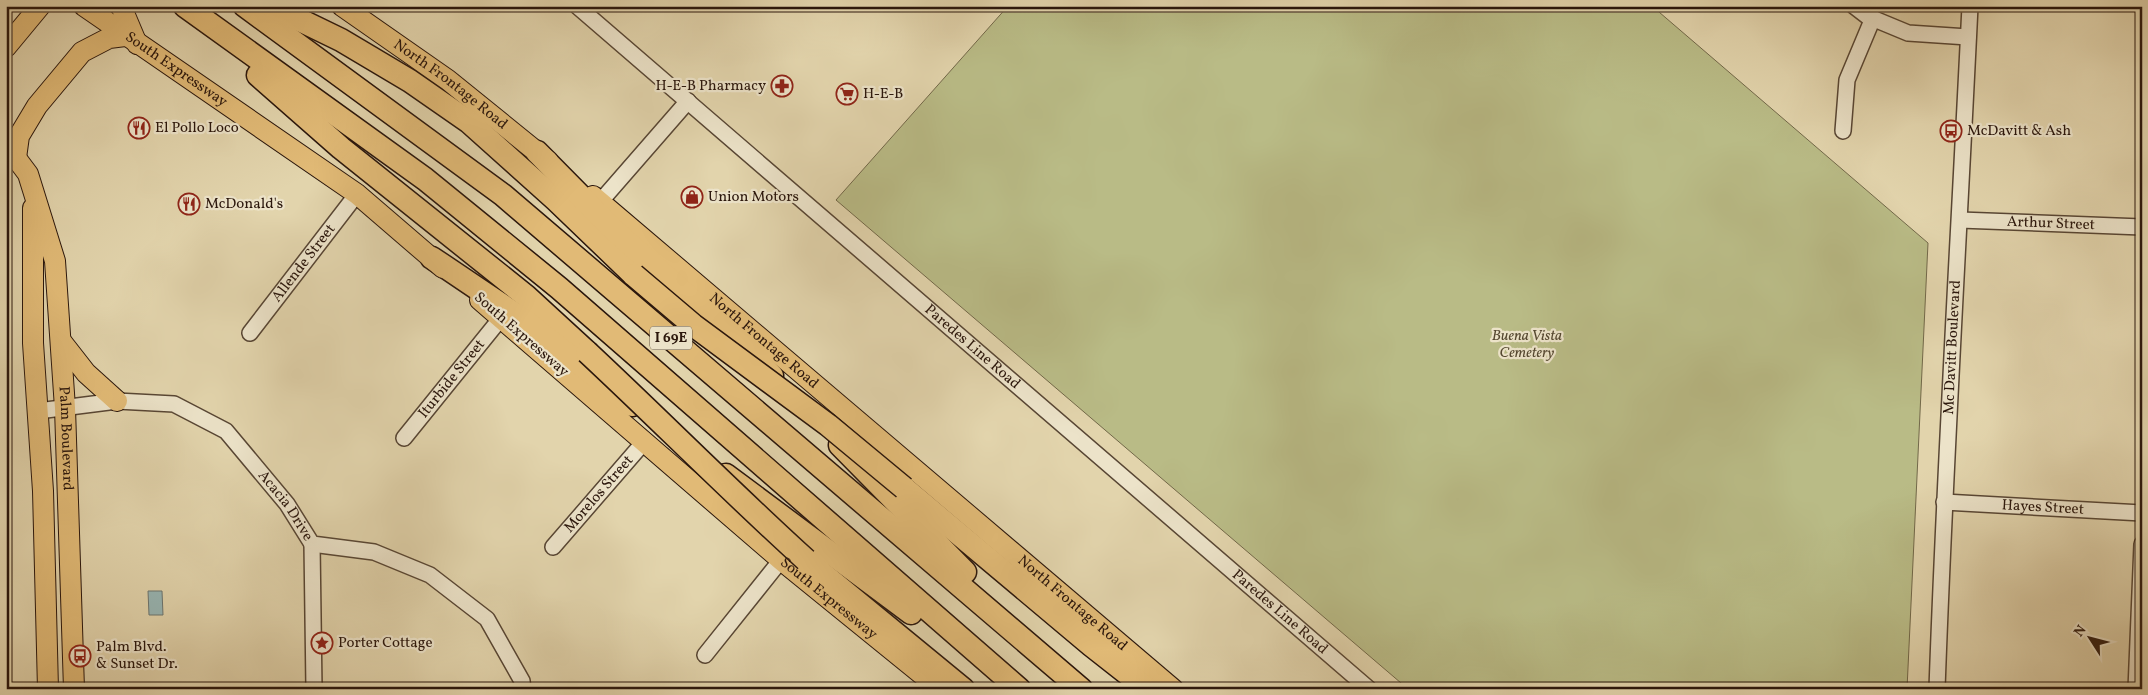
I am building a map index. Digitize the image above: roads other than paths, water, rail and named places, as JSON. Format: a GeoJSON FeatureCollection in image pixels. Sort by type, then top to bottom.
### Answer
{"type":"FeatureCollection","features":[{"type":"Feature","properties":{"kind":"highway"},"geometry":{"type":"LineString","coordinates":[[181,6],[341,148],[526,296],[587,352],[741,501],[806,560],[963,689]]}},
{"type":"Feature","properties":{"kind":"highway","name":"I 69E"},"geometry":{"type":"LineString","coordinates":[[185,6],[425,179],[544,276],[1019,689]]}},
{"type":"Feature","properties":{"kind":"highway","name":"I 69E"},"geometry":{"type":"LineString","coordinates":[[245,6],[503,195],[1081,689]]}},
{"type":"Feature","properties":{"kind":"highway"},"geometry":{"type":"LineString","coordinates":[[271,6],[348,45],[410,81],[469,122],[556,200],[634,275],[693,324],[828,424],[1091,645],[1147,689]]}},
{"type":"Feature","properties":{"kind":"highway"},"geometry":{"type":"LineString","coordinates":[[537,152],[614,231],[734,337],[924,531],[1086,689]]}},
{"type":"Feature","properties":{"kind":"highway"},"geometry":{"type":"LineString","coordinates":[[432,258],[524,320],[598,380],[1013,689]]}},
{"type":"Feature","properties":{"kind":"main road"},"geometry":{"type":"LineString","coordinates":[[6,47],[40,6]]}},
{"type":"Feature","properties":{"kind":"main road","name":"South Expressway"},"geometry":{"type":"LineString","coordinates":[[84,6],[357,194],[781,560],[931,686]]}},
{"type":"Feature","properties":{"kind":"main road"},"geometry":{"type":"LineString","coordinates":[[11,155],[18,136],[37,106],[82,52],[109,38],[131,40],[122,6]]}},
{"type":"Feature","properties":{"kind":"main road","name":"North Frontage Road"},"geometry":{"type":"LineString","coordinates":[[342,6],[448,80],[600,202],[1173,689]]}},
{"type":"Feature","properties":{"kind":"main road","name":"Palm Boulevard"},"geometry":{"type":"LineString","coordinates":[[11,155],[28,174],[55,260],[65,408],[74,689]]}},
{"type":"Feature","properties":{"kind":"main road","name":"Palm Boulevard"},"geometry":{"type":"LineString","coordinates":[[34,191],[34,342],[43,491],[48,689]]}},
{"type":"Feature","properties":{"kind":"main road"},"geometry":{"type":"LineString","coordinates":[[61,341],[86,373],[117,400]]}},
{"type":"Feature","properties":{"kind":"street","name":"Paredes Line Road"},"geometry":{"type":"LineString","coordinates":[[577,6],[1369,689]]}},
{"type":"Feature","properties":{"kind":"street"},"geometry":{"type":"LineString","coordinates":[[1854,6],[1873,18],[1908,33],[1968,37]]}},
{"type":"Feature","properties":{"kind":"street","name":"Mc Davitt Boulevard"},"geometry":{"type":"LineString","coordinates":[[1937,689],[1944,502],[1970,6]]}},
{"type":"Feature","properties":{"kind":"street"},"geometry":{"type":"LineString","coordinates":[[1843,132],[1847,80],[1873,18]]}},
{"type":"Feature","properties":{"kind":"street"},"geometry":{"type":"LineString","coordinates":[[600,202],[688,101]]}},
{"type":"Feature","properties":{"kind":"street","name":"Allende Street"},"geometry":{"type":"LineString","coordinates":[[250,333],[357,194]]}},
{"type":"Feature","properties":{"kind":"street","name":"Arthur Street"},"geometry":{"type":"LineString","coordinates":[[1960,220],[2142,227]]}},
{"type":"Feature","properties":{"kind":"street","name":"Iturbide Street"},"geometry":{"type":"LineString","coordinates":[[404,438],[500,318]]}},
{"type":"Feature","properties":{"kind":"street","name":"Acacia Drive"},"geometry":{"type":"LineString","coordinates":[[38,412],[117,400],[174,404],[226,431],[287,504],[312,544],[374,552],[430,575],[487,619],[522,681],[523,689]]}},
{"type":"Feature","properties":{"kind":"street","name":"Morelos Street"},"geometry":{"type":"LineString","coordinates":[[554,547],[644,442]]}},
{"type":"Feature","properties":{"kind":"street","name":"Hayes Street"},"geometry":{"type":"LineString","coordinates":[[1944,502],[2142,513]]}},
{"type":"Feature","properties":{"kind":"street"},"geometry":{"type":"LineString","coordinates":[[312,544],[314,689]]}},
{"type":"Feature","properties":{"kind":"street"},"geometry":{"type":"LineString","coordinates":[[2136,689],[2142,544]]}},
{"type":"Feature","properties":{"kind":"street"},"geometry":{"type":"LineString","coordinates":[[705,655],[781,560]]}},
{"type":"Feature","properties":{"kind":"water"},"geometry":{"type":"Polygon","coordinates":[[[148,591],[162,591],[163,615],[149,615],[148,591]]]}},
{"type":"Feature","properties":{"kind":"place","name":"H-E-B Pharmacy"},"geometry":{"type":"Point","coordinates":[782,86]}},
{"type":"Feature","properties":{"kind":"place","name":"H-E-B"},"geometry":{"type":"Point","coordinates":[847,94]}},
{"type":"Feature","properties":{"kind":"place","name":"El Pollo Loco"},"geometry":{"type":"Point","coordinates":[139,128]}},
{"type":"Feature","properties":{"kind":"place","name":"McDavitt & Ash"},"geometry":{"type":"Point","coordinates":[1951,131]}},
{"type":"Feature","properties":{"kind":"place","name":"Union Motors"},"geometry":{"type":"Point","coordinates":[692,197]}},
{"type":"Feature","properties":{"kind":"place","name":"McDonald's"},"geometry":{"type":"Point","coordinates":[189,204]}},
{"type":"Feature","properties":{"kind":"place","name":"Porter Cottage"},"geometry":{"type":"Point","coordinates":[322,643]}},
{"type":"Feature","properties":{"kind":"place","name":"Palm Blvd. & Sunset Dr."},"geometry":{"type":"Point","coordinates":[80,656]}},
{"type":"Feature","properties":{"kind":"park label","name":"Buena Vista Cemetery"},"geometry":{"type":"Point","coordinates":[1527,344]}}]}
